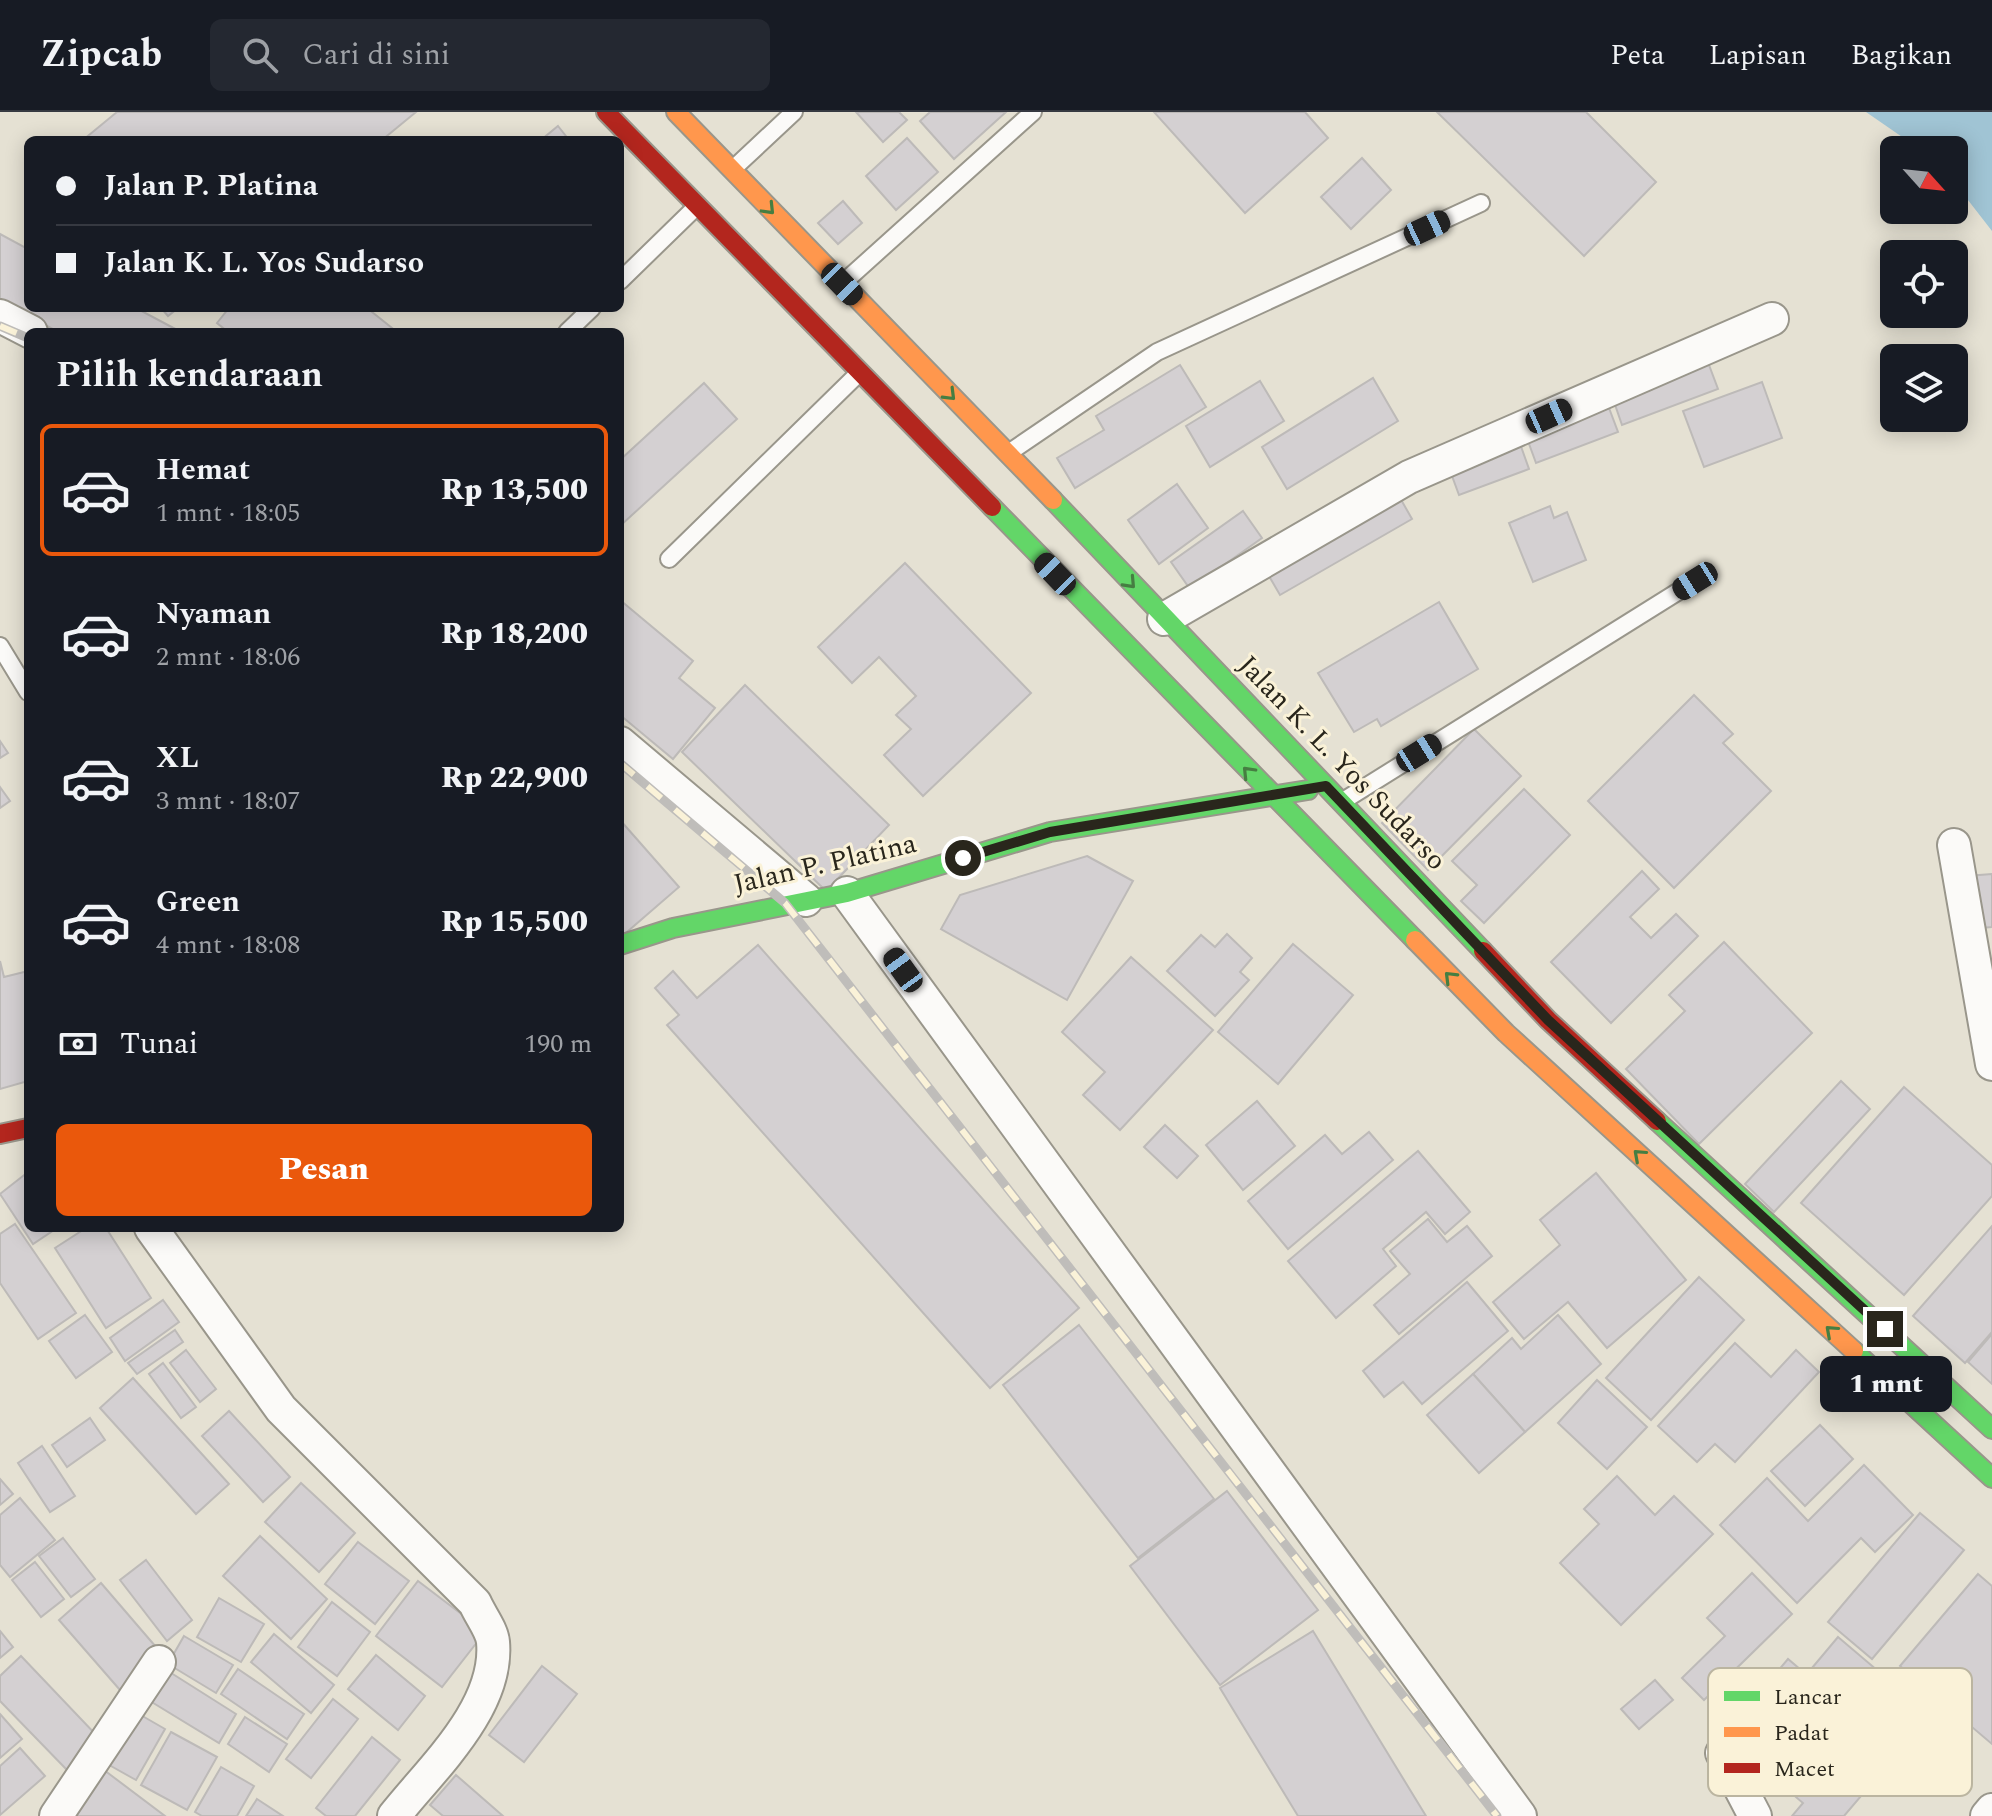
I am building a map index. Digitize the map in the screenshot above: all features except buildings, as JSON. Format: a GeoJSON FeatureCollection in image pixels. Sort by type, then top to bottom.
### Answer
{"type":"FeatureCollection","features":[{"type":"Feature","properties":{"kind":"main road"},"geometry":{"type":"LineString","coordinates":[[606,112],[1506,1033],[1992,1478]]}},
{"type":"Feature","properties":{"kind":"main road","name":"Jalan K. L. Yos Sudarso"},"geometry":{"type":"LineString","coordinates":[[676,112],[1008,453],[1548,1020],[1992,1429]]}},
{"type":"Feature","properties":{"kind":"main road","name":"Jalan P. Platina"},"geometry":{"type":"LineString","coordinates":[[624,944],[673,928],[847,893],[1050,832],[1326,786]]}},
{"type":"Feature","properties":{"kind":"main road"},"geometry":{"type":"LineString","coordinates":[[0,1134],[24,1129]]}},
{"type":"Feature","properties":{"kind":"street"},"geometry":{"type":"LineString","coordinates":[[0,316],[24,328]]}},
{"type":"Feature","properties":{"kind":"street"},"geometry":{"type":"LineString","coordinates":[[1164,619],[1409,477],[1772,319]]}},
{"type":"Feature","properties":{"kind":"street"},"geometry":{"type":"LineString","coordinates":[[624,746],[806,900]]}},
{"type":"Feature","properties":{"kind":"street"},"geometry":{"type":"LineString","coordinates":[[1954,845],[1992,1064]]}},
{"type":"Feature","properties":{"kind":"street"},"geometry":{"type":"LineString","coordinates":[[847,893],[1520,1816]]}},
{"type":"Feature","properties":{"kind":"street"},"geometry":{"type":"LineString","coordinates":[[154,1232],[281,1409],[475,1603],[493,1640],[491,1672],[473,1716],[394,1816]]}},
{"type":"Feature","properties":{"kind":"street"},"geometry":{"type":"LineString","coordinates":[[56,1816],[159,1662]]}},
{"type":"Feature","properties":{"kind":"street"},"geometry":{"type":"LineString","coordinates":[[1745,1796],[1755,1816]]}},
{"type":"Feature","properties":{"kind":"street"},"geometry":{"type":"LineString","coordinates":[[1987,1816],[1992,1810]]}},
{"type":"Feature","properties":{"kind":"lane"},"geometry":{"type":"LineString","coordinates":[[732,170],[794,112]]}},
{"type":"Feature","properties":{"kind":"lane"},"geometry":{"type":"LineString","coordinates":[[842,284],[1033,112]]}},
{"type":"Feature","properties":{"kind":"lane"},"geometry":{"type":"LineString","coordinates":[[1008,453],[1157,352],[1481,203]]}},
{"type":"Feature","properties":{"kind":"lane"},"geometry":{"type":"LineString","coordinates":[[624,277],[697,206]]}},
{"type":"Feature","properties":{"kind":"lane"},"geometry":{"type":"LineString","coordinates":[[571,328],[588,312]]}},
{"type":"Feature","properties":{"kind":"lane"},"geometry":{"type":"LineString","coordinates":[[669,559],[860,372]]}},
{"type":"Feature","properties":{"kind":"lane"},"geometry":{"type":"LineString","coordinates":[[1341,802],[1695,581]]}},
{"type":"Feature","properties":{"kind":"lane"},"geometry":{"type":"LineString","coordinates":[[0,646],[24,685]]}},
{"type":"Feature","properties":{"kind":"water"},"geometry":{"type":"Polygon","coordinates":[[[1866,112],[1992,112],[1992,231],[1968,200],[1968,136],[1901,136],[1866,112]]]}},
{"type":"Feature","properties":{"kind":"railway"},"geometry":{"type":"LineString","coordinates":[[0,326],[24,336]]}},
{"type":"Feature","properties":{"kind":"railway"},"geometry":{"type":"LineString","coordinates":[[624,766],[785,903],[1497,1816]]}},
{"type":"Feature","properties":{"kind":"traffic: fast"},"geometry":{"type":"LineString","coordinates":[[1053,500],[1483,951]]}},
{"type":"Feature","properties":{"kind":"traffic: fast"},"geometry":{"type":"LineString","coordinates":[[992,507],[1415,940]]}},
{"type":"Feature","properties":{"kind":"traffic: fast"},"geometry":{"type":"LineString","coordinates":[[624,944],[673,928],[847,893],[1050,832],[1308,790]]}},
{"type":"Feature","properties":{"kind":"traffic: fast"},"geometry":{"type":"LineString","coordinates":[[1657,1121],[1992,1429]]}},
{"type":"Feature","properties":{"kind":"traffic: fast"},"geometry":{"type":"LineString","coordinates":[[1854,1351],[1992,1478]]}},
{"type":"Feature","properties":{"kind":"traffic: slow"},"geometry":{"type":"LineString","coordinates":[[676,112],[1053,500]]}},
{"type":"Feature","properties":{"kind":"traffic: slow"},"geometry":{"type":"LineString","coordinates":[[1415,940],[1506,1033],[1854,1351]]}},
{"type":"Feature","properties":{"kind":"traffic: jam"},"geometry":{"type":"LineString","coordinates":[[606,112],[992,507]]}},
{"type":"Feature","properties":{"kind":"traffic: jam"},"geometry":{"type":"LineString","coordinates":[[1483,951],[1548,1020],[1657,1121]]}},
{"type":"Feature","properties":{"kind":"traffic: jam"},"geometry":{"type":"LineString","coordinates":[[0,1134],[24,1129]]}},
{"type":"Feature","properties":{"kind":"route"},"geometry":{"type":"LineString","coordinates":[[963,858],[1050,832],[1326,786],[1548,1020],[1885,1329]]}}]}
